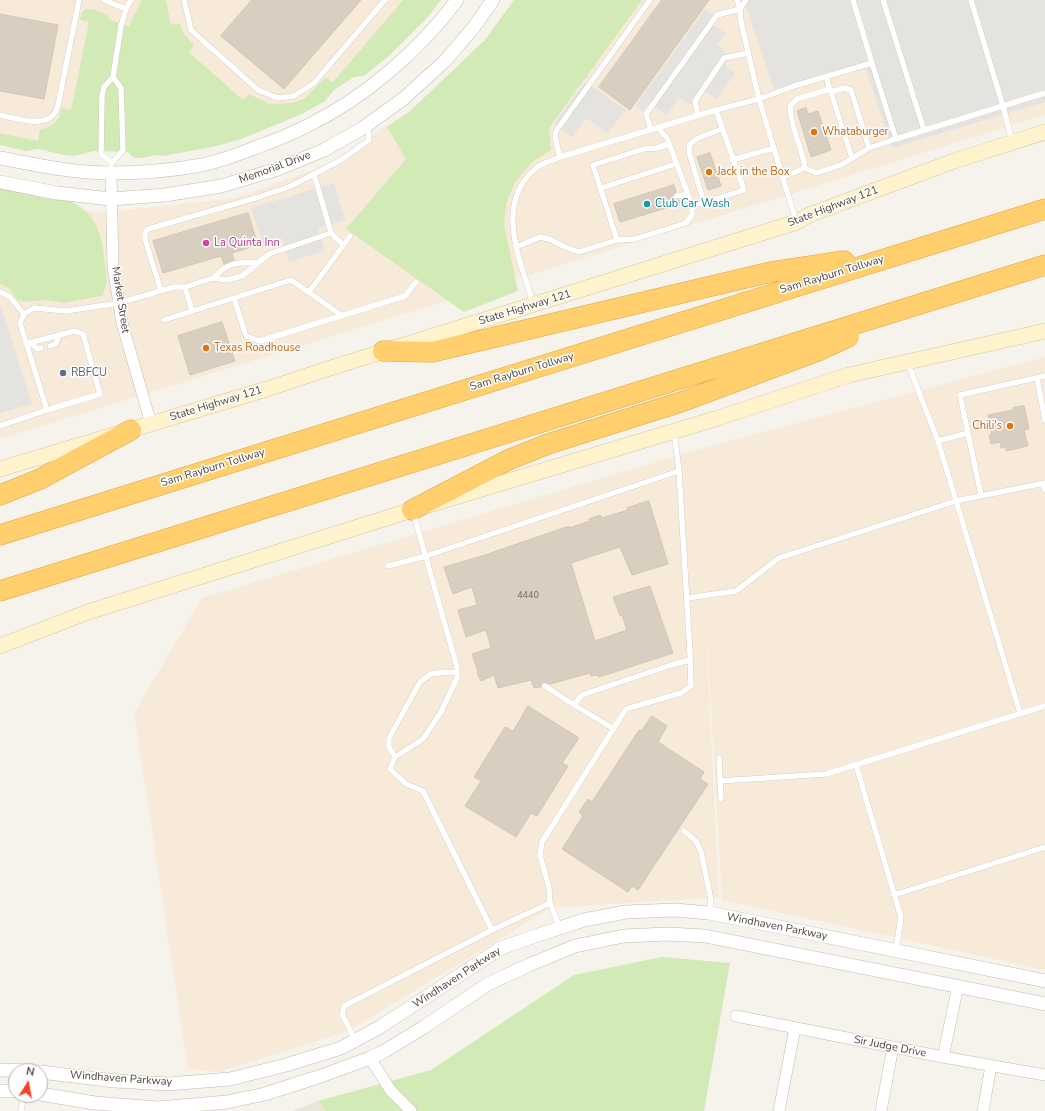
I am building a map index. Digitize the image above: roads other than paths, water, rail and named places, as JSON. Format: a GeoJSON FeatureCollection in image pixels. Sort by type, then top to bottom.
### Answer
{"type":"FeatureCollection","features":[{"type":"Feature","properties":{"kind":"highway","name":"Sam Rayburn Tollway"},"geometry":{"type":"LineString","coordinates":[[0,534],[1045,209]]}},
{"type":"Feature","properties":{"kind":"highway"},"geometry":{"type":"LineString","coordinates":[[383,351],[432,352],[771,272],[907,252]]}},
{"type":"Feature","properties":{"kind":"highway"},"geometry":{"type":"LineString","coordinates":[[0,591],[1045,265]]}},
{"type":"Feature","properties":{"kind":"highway"},"geometry":{"type":"LineString","coordinates":[[412,510],[514,457],[548,444],[681,402],[818,351],[933,300]]}},
{"type":"Feature","properties":{"kind":"highway"},"geometry":{"type":"LineString","coordinates":[[0,495],[40,479],[131,430]]}},
{"type":"Feature","properties":{"kind":"main road","name":"State Highway 121"},"geometry":{"type":"LineString","coordinates":[[0,469],[267,389],[383,351],[797,222],[809,215],[954,161],[1045,132]]}},
{"type":"Feature","properties":{"kind":"main road"},"geometry":{"type":"LineString","coordinates":[[0,646],[88,612],[412,510],[674,431],[849,375],[907,361],[1045,332]]}},
{"type":"Feature","properties":{"kind":"street"},"geometry":{"type":"LineString","coordinates":[[0,158],[53,168],[111,168],[154,171],[201,165],[239,154],[307,126],[339,108],[369,87],[398,64],[433,30],[456,0]]}},
{"type":"Feature","properties":{"kind":"street","name":"Memorial Drive"},"geometry":{"type":"LineString","coordinates":[[0,182],[57,193],[111,199],[165,195],[221,186],[285,166],[324,150],[367,124],[403,99],[445,61],[474,27],[493,0]]}},
{"type":"Feature","properties":{"kind":"street","name":"Market Street"},"geometry":{"type":"LineString","coordinates":[[111,168],[114,266],[122,323],[150,424]]}},
{"type":"Feature","properties":{"kind":"street","name":"Windhaven Parkway"},"geometry":{"type":"LineString","coordinates":[[48,1073],[115,1081],[168,1084],[230,1079],[300,1060],[341,1048],[380,1027],[501,948],[584,920],[626,912],[675,910],[709,914],[896,950],[1045,981]]}},
{"type":"Feature","properties":{"kind":"street"},"geometry":{"type":"LineString","coordinates":[[705,936],[709,914]]}},
{"type":"Feature","properties":{"kind":"street","name":"Windhaven Parkway"},"geometry":{"type":"LineString","coordinates":[[48,1095],[95,1102],[158,1108],[227,1104],[272,1092],[321,1076],[383,1052],[424,1027],[488,984],[529,965],[575,946],[624,936],[668,934],[705,936],[1045,1004]]}},
{"type":"Feature","properties":{"kind":"street"},"geometry":{"type":"LineString","coordinates":[[943,1057],[958,986]]}},
{"type":"Feature","properties":{"kind":"street","name":"Sir Judge Drive"},"geometry":{"type":"LineString","coordinates":[[736,1016],[943,1057],[1045,1075]]}},
{"type":"Feature","properties":{"kind":"street"},"geometry":{"type":"LineString","coordinates":[[779,1111],[795,1028]]}},
{"type":"Feature","properties":{"kind":"street"},"geometry":{"type":"LineString","coordinates":[[355,1040],[370,1058],[391,1091],[410,1111]]}},
{"type":"Feature","properties":{"kind":"street"},"geometry":{"type":"LineString","coordinates":[[881,1111],[893,1047]]}},
{"type":"Feature","properties":{"kind":"street"},"geometry":{"type":"LineString","coordinates":[[983,1111],[991,1066]]}},
{"type":"Feature","properties":{"kind":"lane"},"geometry":{"type":"LineString","coordinates":[[0,115],[32,122],[43,121],[54,115],[58,105],[79,0]]}},
{"type":"Feature","properties":{"kind":"lane"},"geometry":{"type":"LineString","coordinates":[[104,0],[126,9]]}},
{"type":"Feature","properties":{"kind":"lane"},"geometry":{"type":"LineString","coordinates":[[114,77],[121,88],[123,150],[111,168],[101,154],[102,96],[104,87],[114,77],[121,26],[126,9],[131,0]]}},
{"type":"Feature","properties":{"kind":"lane"},"geometry":{"type":"LineString","coordinates":[[184,0],[191,30],[258,90],[278,98],[294,96],[314,83],[385,0]]}},
{"type":"Feature","properties":{"kind":"lane"},"geometry":{"type":"LineString","coordinates":[[560,157],[555,138],[556,131],[650,0]]}},
{"type":"Feature","properties":{"kind":"lane"},"geometry":{"type":"LineString","coordinates":[[737,0],[759,99],[797,222]]}},
{"type":"Feature","properties":{"kind":"lane"},"geometry":{"type":"LineString","coordinates":[[651,130],[646,114],[717,15],[740,9],[746,0]]}},
{"type":"Feature","properties":{"kind":"lane"},"geometry":{"type":"LineString","coordinates":[[853,0],[896,139]]}},
{"type":"Feature","properties":{"kind":"lane"},"geometry":{"type":"LineString","coordinates":[[883,0],[924,130]]}},
{"type":"Feature","properties":{"kind":"lane"},"geometry":{"type":"LineString","coordinates":[[971,0],[1012,143]]}},
{"type":"Feature","properties":{"kind":"lane"},"geometry":{"type":"LineString","coordinates":[[698,115],[695,101],[724,58],[748,53]]}},
{"type":"Feature","properties":{"kind":"lane"},"geometry":{"type":"LineString","coordinates":[[533,305],[516,248],[512,220],[515,198],[523,183],[536,168],[560,157],[698,115],[759,99],[872,63]]}},
{"type":"Feature","properties":{"kind":"lane"},"geometry":{"type":"LineString","coordinates":[[826,77],[852,158]]}},
{"type":"Feature","properties":{"kind":"lane"},"geometry":{"type":"LineString","coordinates":[[805,168],[803,154],[790,115],[790,106],[797,99],[830,90],[844,88],[851,90],[869,148]]}},
{"type":"Feature","properties":{"kind":"lane"},"geometry":{"type":"LineString","coordinates":[[784,178],[805,168],[816,173],[841,165],[869,148],[1045,94]]}},
{"type":"Feature","properties":{"kind":"lane"},"geometry":{"type":"LineString","coordinates":[[692,205],[704,203],[744,190],[732,160],[716,110]]}},
{"type":"Feature","properties":{"kind":"lane"},"geometry":{"type":"LineString","coordinates":[[161,291],[145,239],[145,234],[148,229],[259,197],[291,186],[341,160],[369,140],[367,124]]}},
{"type":"Feature","properties":{"kind":"lane"},"geometry":{"type":"LineString","coordinates":[[516,248],[540,238],[548,239],[579,252],[617,240],[635,239],[686,223],[692,215],[692,205],[667,138],[658,128]]}},
{"type":"Feature","properties":{"kind":"lane"},"geometry":{"type":"LineString","coordinates":[[704,203],[689,152],[690,144],[698,138],[722,129]]}},
{"type":"Feature","properties":{"kind":"lane"},"geometry":{"type":"LineString","coordinates":[[617,240],[593,165],[644,149],[656,148],[669,144]]}},
{"type":"Feature","properties":{"kind":"lane"},"geometry":{"type":"LineString","coordinates":[[732,160],[774,148]]}},
{"type":"Feature","properties":{"kind":"lane"},"geometry":{"type":"LineString","coordinates":[[600,188],[676,164]]}},
{"type":"Feature","properties":{"kind":"lane"},"geometry":{"type":"LineString","coordinates":[[314,174],[331,233],[343,245]]}},
{"type":"Feature","properties":{"kind":"lane"},"geometry":{"type":"LineString","coordinates":[[677,196],[687,194]]}},
{"type":"Feature","properties":{"kind":"lane"},"geometry":{"type":"LineString","coordinates":[[610,216],[617,214]]}},
{"type":"Feature","properties":{"kind":"lane"},"geometry":{"type":"LineString","coordinates":[[47,410],[28,344],[20,323],[24,314],[34,308],[66,311],[119,303],[174,287],[185,287],[213,278],[227,280],[242,276],[269,254],[331,233]]}},
{"type":"Feature","properties":{"kind":"lane"},"geometry":{"type":"LineString","coordinates":[[309,292],[350,236]]}},
{"type":"Feature","properties":{"kind":"lane"},"geometry":{"type":"LineString","coordinates":[[213,278],[223,268],[239,262],[258,263]]}},
{"type":"Feature","properties":{"kind":"lane"},"geometry":{"type":"LineString","coordinates":[[164,320],[292,280],[341,316]]}},
{"type":"Feature","properties":{"kind":"lane"},"geometry":{"type":"LineString","coordinates":[[234,298],[246,336],[260,341],[406,296],[416,282]]}},
{"type":"Feature","properties":{"kind":"lane"},"geometry":{"type":"LineString","coordinates":[[185,287],[192,311]]}},
{"type":"Feature","properties":{"kind":"lane"},"geometry":{"type":"LineString","coordinates":[[0,292],[10,297],[24,314]]}},
{"type":"Feature","properties":{"kind":"lane"},"geometry":{"type":"LineString","coordinates":[[0,426],[100,394],[83,334],[74,331],[28,344]]}},
{"type":"Feature","properties":{"kind":"lane"},"geometry":{"type":"LineString","coordinates":[[50,346],[56,344],[59,335]]}},
{"type":"Feature","properties":{"kind":"lane"},"geometry":{"type":"LineString","coordinates":[[28,344],[38,349],[41,348]]}},
{"type":"Feature","properties":{"kind":"lane"},"geometry":{"type":"LineString","coordinates":[[907,361],[938,441],[1020,713]]}},
{"type":"Feature","properties":{"kind":"lane"},"geometry":{"type":"LineString","coordinates":[[981,495],[960,395],[1045,376]]}},
{"type":"Feature","properties":{"kind":"lane"},"geometry":{"type":"LineString","coordinates":[[1036,378],[1045,420]]}},
{"type":"Feature","properties":{"kind":"lane"},"geometry":{"type":"LineString","coordinates":[[560,928],[550,903],[549,888],[540,855],[542,842],[626,710],[681,693],[691,686],[679,471],[674,431]]}},
{"type":"Feature","properties":{"kind":"lane"},"geometry":{"type":"LineString","coordinates":[[938,441],[968,433]]}},
{"type":"Feature","properties":{"kind":"lane"},"geometry":{"type":"LineString","coordinates":[[388,566],[426,556],[679,471]]}},
{"type":"Feature","properties":{"kind":"lane"},"geometry":{"type":"LineString","coordinates":[[687,598],[736,591],[779,558],[956,501],[1044,484],[1045,490]]}},
{"type":"Feature","properties":{"kind":"lane"},"geometry":{"type":"LineString","coordinates":[[412,510],[457,668],[457,678],[441,712],[424,739],[395,757],[390,769],[406,784],[423,791],[492,930]]}},
{"type":"Feature","properties":{"kind":"lane"},"geometry":{"type":"LineString","coordinates":[[574,705],[582,696],[671,665],[690,660]]}},
{"type":"Feature","properties":{"kind":"lane"},"geometry":{"type":"LineString","coordinates":[[395,757],[389,747],[389,738],[420,682],[431,674],[445,672],[457,673]]}},
{"type":"Feature","properties":{"kind":"lane"},"geometry":{"type":"LineString","coordinates":[[546,686],[614,729]]}},
{"type":"Feature","properties":{"kind":"lane"},"geometry":{"type":"LineString","coordinates":[[720,781],[826,774],[856,766],[1045,706]]}},
{"type":"Feature","properties":{"kind":"lane"},"geometry":{"type":"LineString","coordinates":[[719,758],[722,799]]}},
{"type":"Feature","properties":{"kind":"lane"},"geometry":{"type":"LineString","coordinates":[[856,766],[900,917],[896,950]]}},
{"type":"Feature","properties":{"kind":"lane"},"geometry":{"type":"LineString","coordinates":[[684,830],[696,841],[701,852],[711,900],[709,914]]}},
{"type":"Feature","properties":{"kind":"lane"},"geometry":{"type":"LineString","coordinates":[[894,895],[1045,847]]}},
{"type":"Feature","properties":{"kind":"lane"},"geometry":{"type":"LineString","coordinates":[[355,1040],[342,1014],[344,1006],[492,930],[550,903]]}},
{"type":"Feature","properties":{"kind":"place","name":"Whataburger"},"geometry":{"type":"Point","coordinates":[814,132]}},
{"type":"Feature","properties":{"kind":"place","name":"Jack in the Box"},"geometry":{"type":"Point","coordinates":[709,172]}},
{"type":"Feature","properties":{"kind":"place","name":"Club Car Wash"},"geometry":{"type":"Point","coordinates":[647,204]}},
{"type":"Feature","properties":{"kind":"place","name":"La Quinta Inn"},"geometry":{"type":"Point","coordinates":[206,243]}},
{"type":"Feature","properties":{"kind":"place","name":"Texas Roadhouse"},"geometry":{"type":"Point","coordinates":[206,348]}},
{"type":"Feature","properties":{"kind":"place","name":"RBFCU"},"geometry":{"type":"Point","coordinates":[63,373]}},
{"type":"Feature","properties":{"kind":"place","name":"Chili's"},"geometry":{"type":"Point","coordinates":[1010,426]}}]}
